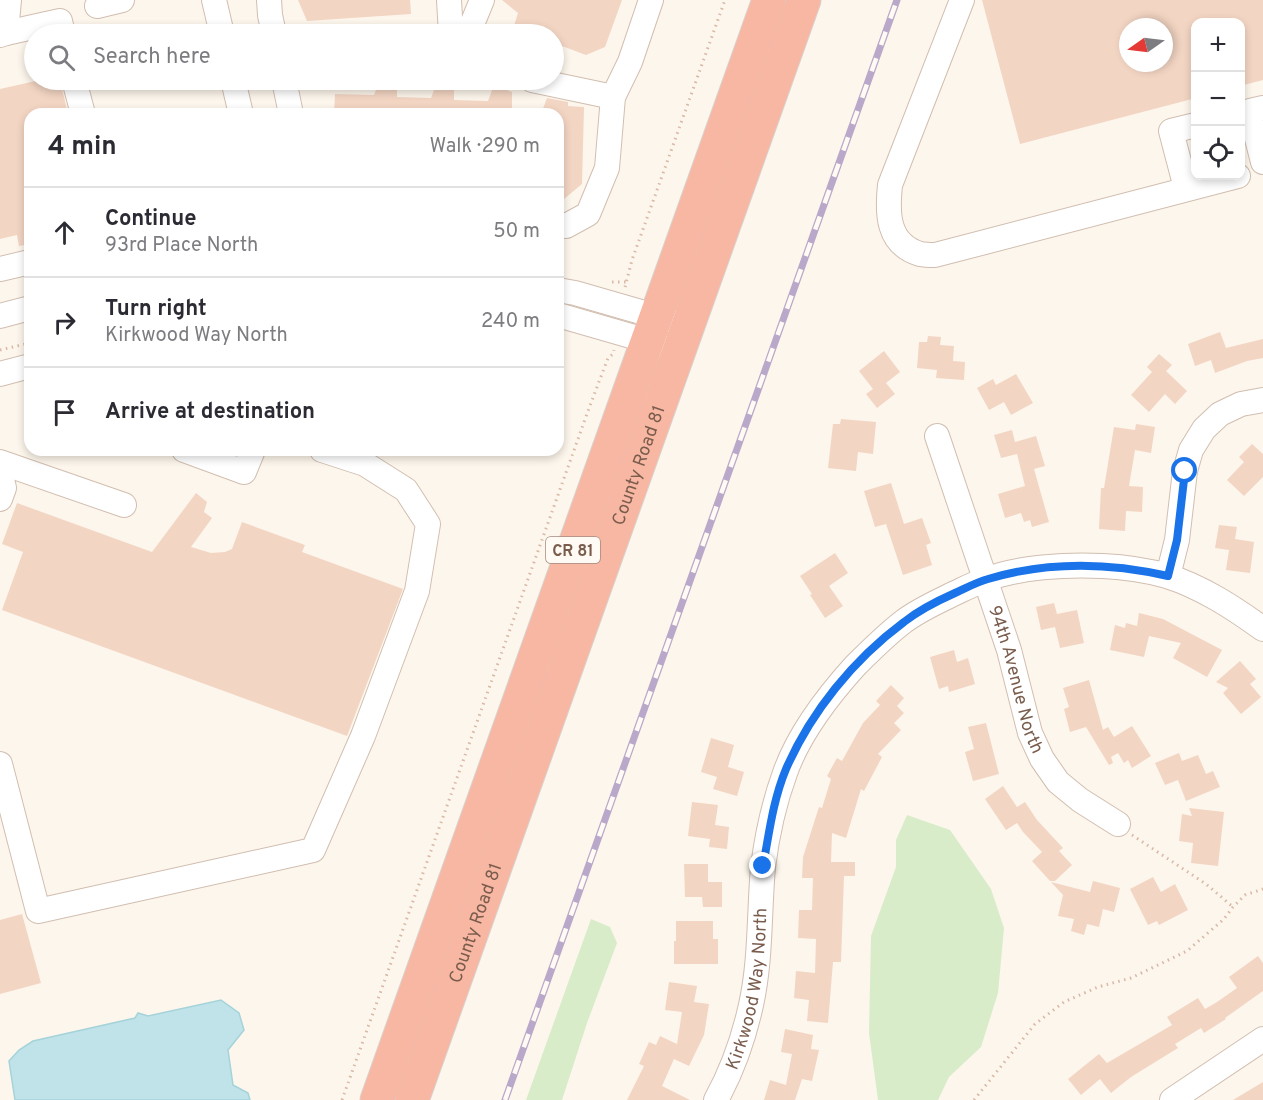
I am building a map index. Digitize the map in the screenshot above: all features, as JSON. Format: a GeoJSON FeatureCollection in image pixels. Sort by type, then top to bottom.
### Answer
{"type":"FeatureCollection","features":[{"type":"Feature","properties":{"kind":"highway","name":"County Road 81"},"geometry":{"type":"LineString","coordinates":[[377,1100],[641,329],[769,0]]}},
{"type":"Feature","properties":{"kind":"highway","name":"County Road 81"},"geometry":{"type":"LineString","coordinates":[[412,1100],[804,0]]}},
{"type":"Feature","properties":{"kind":"street"},"geometry":{"type":"LineString","coordinates":[[9,0],[3,34],[24,29]]}},
{"type":"Feature","properties":{"kind":"street"},"geometry":{"type":"LineString","coordinates":[[97,6],[122,0]]}},
{"type":"Feature","properties":{"kind":"street"},"geometry":{"type":"LineString","coordinates":[[214,0],[220,24]]}},
{"type":"Feature","properties":{"kind":"street"},"geometry":{"type":"LineString","coordinates":[[268,0],[272,24]]}},
{"type":"Feature","properties":{"kind":"street"},"geometry":{"type":"LineString","coordinates":[[449,0],[450,24]]}},
{"type":"Feature","properties":{"kind":"street"},"geometry":{"type":"LineString","coordinates":[[472,24],[482,0]]}},
{"type":"Feature","properties":{"kind":"street"},"geometry":{"type":"LineString","coordinates":[[564,226],[588,214],[607,168],[613,97],[630,63],[651,0]]}},
{"type":"Feature","properties":{"kind":"street"},"geometry":{"type":"LineString","coordinates":[[962,0],[890,185],[888,204],[890,223],[896,237],[906,247],[920,254],[935,255],[1219,180]]}},
{"type":"Feature","properties":{"kind":"street"},"geometry":{"type":"LineString","coordinates":[[47,24],[60,21],[61,24]]}},
{"type":"Feature","properties":{"kind":"street"},"geometry":{"type":"LineString","coordinates":[[564,87],[613,97]]}},
{"type":"Feature","properties":{"kind":"street"},"geometry":{"type":"LineString","coordinates":[[76,90],[81,108]]}},
{"type":"Feature","properties":{"kind":"street"},"geometry":{"type":"LineString","coordinates":[[235,90],[240,108]]}},
{"type":"Feature","properties":{"kind":"street"},"geometry":{"type":"LineString","coordinates":[[286,90],[290,108]]}},
{"type":"Feature","properties":{"kind":"street"},"geometry":{"type":"LineString","coordinates":[[1251,111],[1263,162]]}},
{"type":"Feature","properties":{"kind":"street"},"geometry":{"type":"LineString","coordinates":[[1186,188],[1172,131],[1192,126]]}},
{"type":"Feature","properties":{"kind":"street"},"geometry":{"type":"LineString","coordinates":[[1245,174],[1263,169]]}},
{"type":"Feature","properties":{"kind":"street"},"geometry":{"type":"LineString","coordinates":[[0,269],[24,263]]}},
{"type":"Feature","properties":{"kind":"street"},"geometry":{"type":"LineString","coordinates":[[564,291],[623,306],[641,329]]}},
{"type":"Feature","properties":{"kind":"street"},"geometry":{"type":"LineString","coordinates":[[0,316],[24,310]]}},
{"type":"Feature","properties":{"kind":"street"},"geometry":{"type":"LineString","coordinates":[[564,316],[684,338]]}},
{"type":"Feature","properties":{"kind":"street"},"geometry":{"type":"LineString","coordinates":[[0,374],[24,368]]}},
{"type":"Feature","properties":{"kind":"street"},"geometry":{"type":"LineString","coordinates":[[1168,576],[1177,540],[1185,471],[1191,450],[1204,429],[1220,414],[1241,404],[1263,400]]}},
{"type":"Feature","properties":{"kind":"street","name":"94th Avenue North"},"geometry":{"type":"LineString","coordinates":[[937,436],[986,579],[1030,733],[1042,759],[1058,782],[1080,800],[1118,824]]}},
{"type":"Feature","properties":{"kind":"street"},"geometry":{"type":"LineString","coordinates":[[200,456],[244,472],[251,456]]}},
{"type":"Feature","properties":{"kind":"street"},"geometry":{"type":"LineString","coordinates":[[0,764],[38,911],[313,850],[363,736],[417,591],[428,524],[406,490],[365,464],[340,456]]}},
{"type":"Feature","properties":{"kind":"street"},"geometry":{"type":"LineString","coordinates":[[0,462],[124,504]]}},
{"type":"Feature","properties":{"kind":"street"},"geometry":{"type":"LineString","coordinates":[[0,471],[4,488],[0,499]]}},
{"type":"Feature","properties":{"kind":"street","name":"Kirkwood Way North"},"geometry":{"type":"LineString","coordinates":[[716,1100],[738,1052],[751,1005],[758,957],[763,866],[771,818],[785,771],[806,729],[834,689],[868,653],[904,622],[934,603],[986,579],[1040,568],[1078,564],[1120,567],[1168,576],[1203,591],[1240,612],[1263,629]]}},
{"type":"Feature","properties":{"kind":"street"},"geometry":{"type":"LineString","coordinates":[[1172,1100],[1263,1039]]}},
{"type":"Feature","properties":{"kind":"path"},"geometry":{"type":"LineString","coordinates":[[623,306],[632,260],[725,0]]}},
{"type":"Feature","properties":{"kind":"path"},"geometry":{"type":"LineString","coordinates":[[342,1100],[608,358],[641,329]]}},
{"type":"Feature","properties":{"kind":"path"},"geometry":{"type":"LineString","coordinates":[[0,350],[24,344]]}},
{"type":"Feature","properties":{"kind":"path"},"geometry":{"type":"LineString","coordinates":[[1118,824],[1206,884],[1233,907]]}},
{"type":"Feature","properties":{"kind":"path"},"geometry":{"type":"LineString","coordinates":[[974,1100],[1035,1024],[1064,1002],[1098,987],[1131,978],[1187,951],[1224,919],[1245,896],[1263,889]]}},
{"type":"Feature","properties":{"kind":"green space"},"geometry":{"type":"Polygon","coordinates":[[[907,815],[950,830],[991,889],[1004,928],[998,993],[981,1047],[949,1077],[938,1100],[878,1100],[869,1033],[871,936],[896,867],[896,840],[907,815]]]}},
{"type":"Feature","properties":{"kind":"green space"},"geometry":{"type":"Polygon","coordinates":[[[591,919],[610,927],[617,943],[587,1023],[562,1100],[526,1100],[591,919]]]}},
{"type":"Feature","properties":{"kind":"water"},"geometry":{"type":"Polygon","coordinates":[[[221,1000],[239,1013],[244,1030],[228,1050],[233,1085],[248,1093],[250,1100],[15,1100],[9,1061],[19,1050],[33,1041],[135,1018],[138,1013],[148,1016],[221,1000]]]}},
{"type":"Feature","properties":{"kind":"building"},"geometry":{"type":"Polygon","coordinates":[[[298,0],[410,0],[411,14],[307,21],[298,0]]]}},
{"type":"Feature","properties":{"kind":"building"},"geometry":{"type":"Polygon","coordinates":[[[502,0],[622,0],[605,47],[586,55],[564,47],[564,24],[515,24],[518,13],[502,0]]]}},
{"type":"Feature","properties":{"kind":"building"},"geometry":{"type":"Polygon","coordinates":[[[982,0],[1263,0],[1263,80],[1245,85],[1245,18],[1191,18],[1191,99],[1020,144],[982,0]]]}},
{"type":"Feature","properties":{"kind":"building"},"geometry":{"type":"Polygon","coordinates":[[[24,84],[24,90],[62,90],[67,108],[24,108],[24,245],[19,246],[17,235],[0,239],[0,89],[24,84]]]}},
{"type":"Feature","properties":{"kind":"building"},"geometry":{"type":"Polygon","coordinates":[[[376,90],[397,90],[397,97],[431,98],[434,90],[454,90],[454,100],[488,101],[492,90],[507,90],[512,92],[512,108],[334,108],[335,94],[374,95],[376,90]]]}},
{"type":"Feature","properties":{"kind":"building"},"geometry":{"type":"Polygon","coordinates":[[[547,98],[568,102],[568,106],[584,107],[582,184],[564,199],[564,108],[543,108],[547,98]]]}},
{"type":"Feature","properties":{"kind":"building"},"geometry":{"type":"Polygon","coordinates":[[[1220,332],[1226,348],[1263,339],[1263,358],[1247,361],[1215,373],[1211,360],[1195,366],[1188,344],[1220,332]]]}},
{"type":"Feature","properties":{"kind":"building"},"geometry":{"type":"Polygon","coordinates":[[[928,336],[941,337],[940,345],[954,346],[953,361],[965,362],[964,380],[936,378],[937,370],[917,368],[919,342],[927,342],[928,336]]]}},
{"type":"Feature","properties":{"kind":"building"},"geometry":{"type":"Polygon","coordinates":[[[884,351],[900,372],[886,383],[895,394],[877,408],[866,394],[873,389],[859,371],[884,351]]]}},
{"type":"Feature","properties":{"kind":"building"},"geometry":{"type":"Polygon","coordinates":[[[1159,354],[1172,365],[1166,371],[1187,391],[1175,404],[1165,394],[1149,412],[1131,395],[1152,372],[1147,367],[1159,354]]]}},
{"type":"Feature","properties":{"kind":"building"},"geometry":{"type":"Polygon","coordinates":[[[1016,374],[1033,403],[1011,415],[1004,402],[989,410],[977,388],[993,379],[996,385],[1016,374]]]}},
{"type":"Feature","properties":{"kind":"building"},"geometry":{"type":"Polygon","coordinates":[[[841,419],[876,422],[873,454],[858,452],[856,471],[828,468],[833,424],[840,424],[841,419]]]}},
{"type":"Feature","properties":{"kind":"building"},"geometry":{"type":"Polygon","coordinates":[[[1136,424],[1155,427],[1151,453],[1135,450],[1129,486],[1143,487],[1142,512],[1126,511],[1125,531],[1099,529],[1101,488],[1104,488],[1114,427],[1135,430],[1136,424]]]}},
{"type":"Feature","properties":{"kind":"building"},"geometry":{"type":"Polygon","coordinates":[[[1012,430],[1015,442],[1036,436],[1045,466],[1034,469],[1049,522],[1032,527],[1030,520],[1024,522],[1021,513],[1005,518],[998,494],[1025,486],[1017,454],[1001,458],[994,435],[1012,430]]]}},
{"type":"Feature","properties":{"kind":"building"},"geometry":{"type":"Polygon","coordinates":[[[1252,444],[1263,454],[1263,477],[1244,496],[1227,480],[1244,462],[1239,457],[1252,444]]]}},
{"type":"Feature","properties":{"kind":"building"},"geometry":{"type":"Polygon","coordinates":[[[891,483],[904,524],[922,518],[931,543],[926,545],[932,565],[903,575],[886,524],[875,527],[864,491],[891,483]]]}},
{"type":"Feature","properties":{"kind":"building"},"geometry":{"type":"Polygon","coordinates":[[[196,493],[207,502],[204,512],[212,518],[191,547],[211,553],[232,549],[242,522],[305,545],[302,552],[403,589],[347,736],[2,610],[23,552],[2,544],[17,503],[152,552],[196,493]]]}},
{"type":"Feature","properties":{"kind":"building"},"geometry":{"type":"Polygon","coordinates":[[[1219,525],[1237,527],[1235,539],[1254,542],[1250,573],[1226,570],[1229,550],[1215,548],[1219,525]]]}},
{"type":"Feature","properties":{"kind":"building"},"geometry":{"type":"Polygon","coordinates":[[[835,553],[848,573],[829,586],[843,606],[825,618],[800,576],[835,553]]]}},
{"type":"Feature","properties":{"kind":"building"},"geometry":{"type":"Polygon","coordinates":[[[1054,603],[1057,614],[1077,610],[1084,643],[1060,648],[1055,627],[1041,630],[1036,607],[1054,603]]]}},
{"type":"Feature","properties":{"kind":"building"},"geometry":{"type":"Polygon","coordinates":[[[1139,613],[1163,619],[1222,650],[1207,677],[1173,658],[1181,643],[1149,636],[1144,657],[1110,650],[1115,625],[1125,628],[1126,623],[1137,626],[1139,613]]]}},
{"type":"Feature","properties":{"kind":"building"},"geometry":{"type":"Polygon","coordinates":[[[954,650],[957,662],[968,658],[975,684],[949,692],[948,686],[939,689],[930,657],[954,650]]]}},
{"type":"Feature","properties":{"kind":"building"},"geometry":{"type":"Polygon","coordinates":[[[1240,661],[1256,679],[1250,684],[1261,697],[1241,714],[1223,693],[1228,688],[1216,682],[1240,661]]]}},
{"type":"Feature","properties":{"kind":"building"},"geometry":{"type":"Polygon","coordinates":[[[1089,680],[1103,730],[1108,727],[1114,737],[1132,726],[1151,756],[1132,768],[1128,760],[1124,763],[1118,753],[1111,757],[1113,763],[1109,765],[1086,727],[1070,732],[1064,709],[1069,707],[1063,688],[1089,680]]]}},
{"type":"Feature","properties":{"kind":"building"},"geometry":{"type":"Polygon","coordinates":[[[891,685],[904,698],[897,706],[904,713],[894,723],[901,730],[878,754],[882,757],[864,791],[861,789],[846,838],[832,833],[831,862],[855,862],[855,876],[844,876],[841,962],[833,962],[828,1023],[807,1021],[809,1000],[794,998],[796,971],[815,973],[816,939],[798,938],[799,910],[812,910],[813,878],[802,878],[803,857],[819,807],[822,808],[831,779],[827,776],[837,758],[842,761],[863,723],[880,705],[876,701],[891,685]]]}},
{"type":"Feature","properties":{"kind":"building"},"geometry":{"type":"Polygon","coordinates":[[[986,723],[999,774],[973,781],[965,752],[974,749],[968,727],[986,723]]]}},
{"type":"Feature","properties":{"kind":"building"},"geometry":{"type":"Polygon","coordinates":[[[711,738],[734,745],[728,767],[744,772],[737,796],[713,789],[717,777],[701,772],[711,738]]]}},
{"type":"Feature","properties":{"kind":"building"},"geometry":{"type":"Polygon","coordinates":[[[1179,753],[1182,761],[1198,755],[1206,774],[1213,771],[1220,787],[1186,801],[1178,780],[1165,785],[1155,763],[1179,753]]]}},
{"type":"Feature","properties":{"kind":"building"},"geometry":{"type":"Polygon","coordinates":[[[1003,786],[1017,807],[1025,802],[1037,820],[1063,848],[1059,851],[1072,865],[1055,881],[1050,881],[1032,861],[1042,852],[1017,823],[1006,830],[985,799],[1003,786]]]}},
{"type":"Feature","properties":{"kind":"building"},"geometry":{"type":"Polygon","coordinates":[[[692,802],[718,805],[715,825],[729,827],[727,849],[709,847],[710,839],[688,836],[692,802]]]}},
{"type":"Feature","properties":{"kind":"building"},"geometry":{"type":"Polygon","coordinates":[[[1189,808],[1224,812],[1218,866],[1191,863],[1193,843],[1179,841],[1182,814],[1192,816],[1189,808]]]}},
{"type":"Feature","properties":{"kind":"building"},"geometry":{"type":"Polygon","coordinates":[[[684,864],[708,864],[708,882],[722,882],[722,907],[703,907],[702,897],[685,897],[684,864]]]}},
{"type":"Feature","properties":{"kind":"building"},"geometry":{"type":"Polygon","coordinates":[[[1153,877],[1161,892],[1175,884],[1188,910],[1159,925],[1157,921],[1148,925],[1130,889],[1153,877]]]}},
{"type":"Feature","properties":{"kind":"building"},"geometry":{"type":"Polygon","coordinates":[[[1093,881],[1120,888],[1114,912],[1103,909],[1099,927],[1087,924],[1084,935],[1071,931],[1074,919],[1058,916],[1063,895],[1051,882],[1090,892],[1093,881]]]}},
{"type":"Feature","properties":{"kind":"building"},"geometry":{"type":"Polygon","coordinates":[[[22,914],[41,983],[0,994],[0,920],[22,914]]]}},
{"type":"Feature","properties":{"kind":"building"},"geometry":{"type":"Polygon","coordinates":[[[676,921],[713,921],[713,939],[718,939],[718,964],[674,964],[676,921]]]}},
{"type":"Feature","properties":{"kind":"building"},"geometry":{"type":"Polygon","coordinates":[[[1258,956],[1263,963],[1263,991],[1226,1019],[1204,1033],[1201,1028],[1175,1044],[1178,1048],[1131,1077],[1111,1093],[1100,1079],[1081,1095],[1068,1079],[1099,1054],[1107,1063],[1172,1025],[1167,1017],[1198,998],[1205,1009],[1217,1002],[1237,988],[1229,977],[1258,956]]]}},
{"type":"Feature","properties":{"kind":"building"},"geometry":{"type":"Polygon","coordinates":[[[669,982],[697,986],[694,1002],[709,1004],[704,1035],[689,1066],[674,1059],[662,1086],[690,1100],[627,1100],[644,1066],[639,1064],[649,1042],[656,1045],[660,1036],[677,1044],[682,1012],[665,1010],[669,982]]]}},
{"type":"Feature","properties":{"kind":"building"},"geometry":{"type":"Polygon","coordinates":[[[785,1029],[813,1035],[811,1049],[819,1050],[812,1081],[802,1079],[795,1100],[764,1100],[770,1080],[786,1085],[792,1054],[781,1052],[785,1029]]]}},
{"type":"Feature","properties":{"kind":"building"},"geometry":{"type":"Polygon","coordinates":[[[1263,1082],[1263,1100],[1233,1100],[1263,1082]]]}},
{"type":"Feature","properties":{"kind":"railway"},"geometry":{"type":"LineString","coordinates":[[505,1100],[897,0]]}},
{"type":"Feature","properties":{"kind":"route"},"geometry":{"type":"LineString","coordinates":[[763,866],[771,818],[785,771],[806,729],[834,689],[868,653],[904,622],[934,603],[986,579],[1040,568],[1078,564],[1120,567],[1168,576],[1177,540],[1185,471]]}}]}
